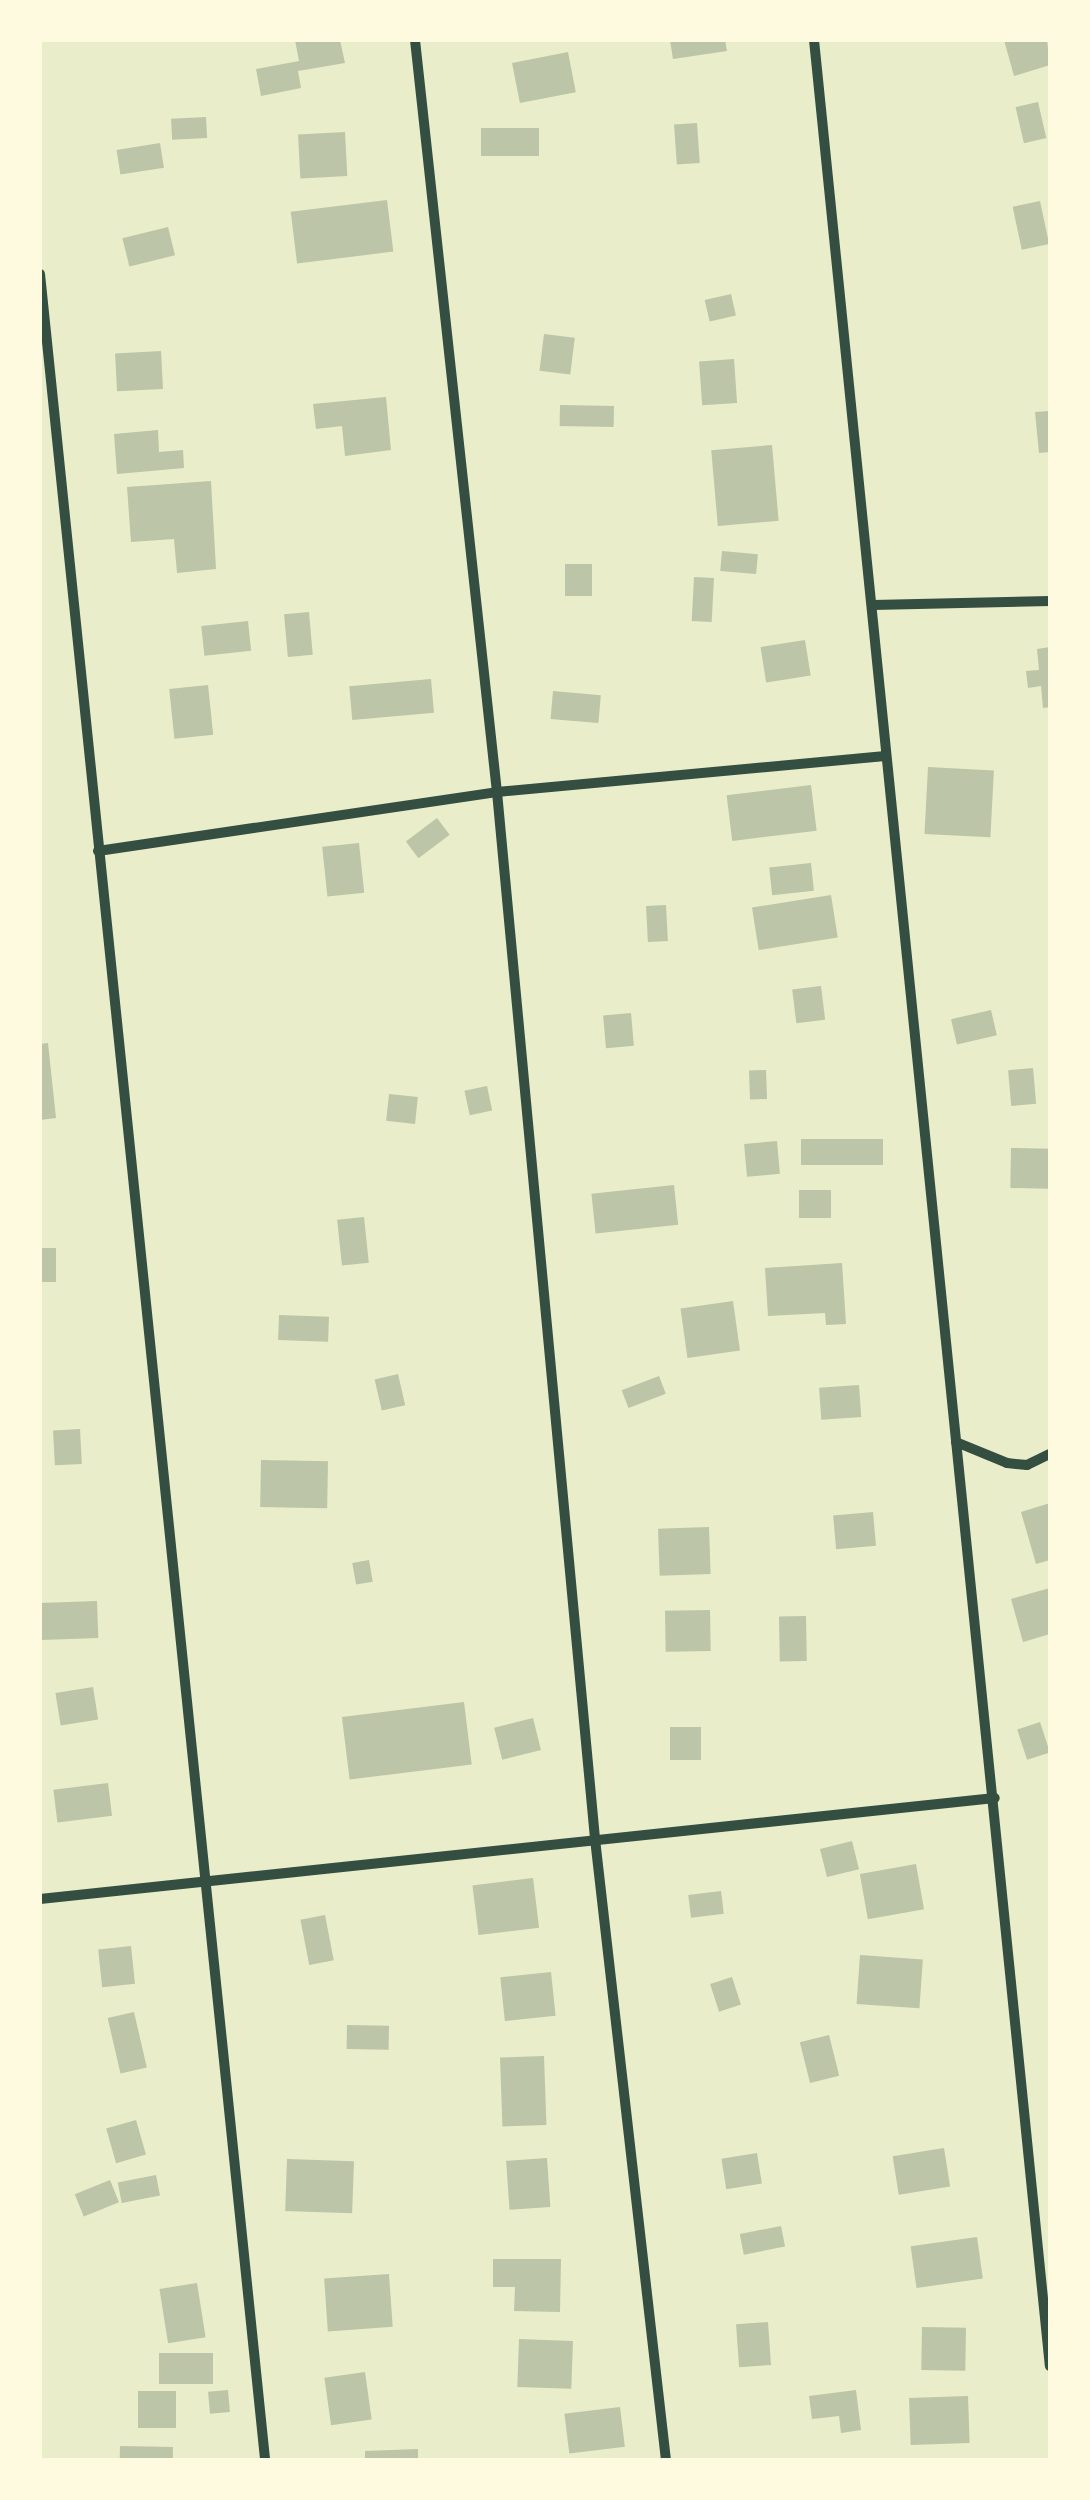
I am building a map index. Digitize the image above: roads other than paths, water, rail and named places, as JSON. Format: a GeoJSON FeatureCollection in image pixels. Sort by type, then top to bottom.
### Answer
{"type":"FeatureCollection","features":[{"type":"Feature","properties":{"kind":"street"},"geometry":{"type":"LineString","coordinates":[[416,40],[496,792],[595,1839],[666,2460]]}},
{"type":"Feature","properties":{"kind":"street"},"geometry":{"type":"LineString","coordinates":[[814,40],[956,1442],[996,1798],[1050,2366]]}},
{"type":"Feature","properties":{"kind":"street"},"geometry":{"type":"LineString","coordinates":[[40,274],[202,1886],[265,2460]]}},
{"type":"Feature","properties":{"kind":"street"},"geometry":{"type":"LineString","coordinates":[[874,605],[1050,601]]}},
{"type":"Feature","properties":{"kind":"street"},"geometry":{"type":"LineString","coordinates":[[98,851],[496,792],[885,756]]}},
{"type":"Feature","properties":{"kind":"street"},"geometry":{"type":"LineString","coordinates":[[956,1442],[1007,1463],[1027,1465],[1050,1454]]}},
{"type":"Feature","properties":{"kind":"street"},"geometry":{"type":"LineString","coordinates":[[40,1899],[202,1886],[373,1859],[996,1798]]}}]}
